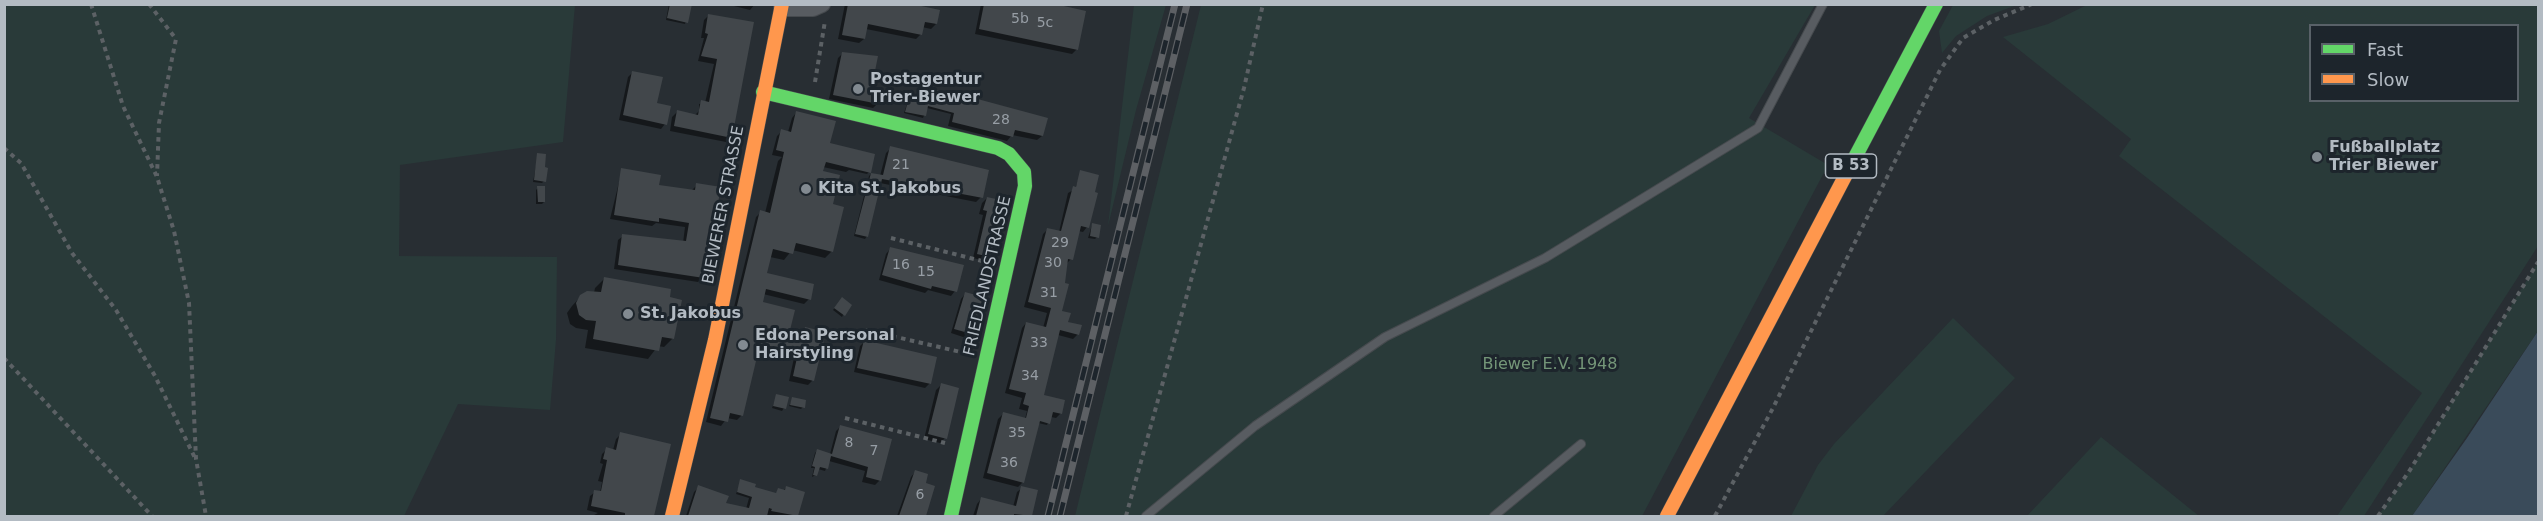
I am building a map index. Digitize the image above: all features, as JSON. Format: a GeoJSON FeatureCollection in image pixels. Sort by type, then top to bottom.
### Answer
{"type":"FeatureCollection","features":[{"type":"Feature","properties":{"kind":"street","name":"B 53"},"geometry":{"type":"LineString","coordinates":[[1667,516],[1936,4]]}},
{"type":"Feature","properties":{"kind":"street"},"geometry":{"type":"LineString","coordinates":[[782,6],[824,10]]}},
{"type":"Feature","properties":{"kind":"street","name":"BIEWERER STRASSE"},"geometry":{"type":"LineString","coordinates":[[672,516],[715,340],[782,6]]}},
{"type":"Feature","properties":{"kind":"street","name":"FRIEDLANDSTRASSE"},"geometry":{"type":"LineString","coordinates":[[763,92],[998,148],[1010,154],[1024,172],[1025,186],[951,516]]}},
{"type":"Feature","properties":{"kind":"lane"},"geometry":{"type":"LineString","coordinates":[[1146,516],[1255,426],[1385,337],[1545,258],[1758,128],[1823,4]]}},
{"type":"Feature","properties":{"kind":"lane"},"geometry":{"type":"LineString","coordinates":[[1494,516],[1581,444]]}},
{"type":"Feature","properties":{"kind":"path"},"geometry":{"type":"LineString","coordinates":[[91,4],[123,106],[157,177],[174,231],[189,303],[196,459],[206,516]]}},
{"type":"Feature","properties":{"kind":"path"},"geometry":{"type":"LineString","coordinates":[[149,4],[176,39],[159,123],[157,177]]}},
{"type":"Feature","properties":{"kind":"path"},"geometry":{"type":"LineString","coordinates":[[1126,516],[1245,88],[1263,4]]}},
{"type":"Feature","properties":{"kind":"path"},"geometry":{"type":"LineString","coordinates":[[1715,516],[1773,408],[1940,70],[1963,38],[1994,20],[2032,4]]}},
{"type":"Feature","properties":{"kind":"path"},"geometry":{"type":"LineString","coordinates":[[811,104],[824,10]]}},
{"type":"Feature","properties":{"kind":"path"},"geometry":{"type":"LineString","coordinates":[[4,148],[21,163],[72,253],[116,310],[155,376],[196,459]]}},
{"type":"Feature","properties":{"kind":"path"},"geometry":{"type":"LineString","coordinates":[[891,238],[1007,267]]}},
{"type":"Feature","properties":{"kind":"path"},"geometry":{"type":"LineString","coordinates":[[2378,516],[2410,470],[2538,262]]}},
{"type":"Feature","properties":{"kind":"path"},"geometry":{"type":"LineString","coordinates":[[866,330],[987,358]]}},
{"type":"Feature","properties":{"kind":"path"},"geometry":{"type":"LineString","coordinates":[[4,358],[152,516]]}},
{"type":"Feature","properties":{"kind":"path"},"geometry":{"type":"LineString","coordinates":[[845,418],[967,448]]}},
{"type":"Feature","properties":{"kind":"green space"},"geometry":{"type":"Polygon","coordinates":[[[2089,4],[2538,5],[2538,246],[2364,516],[2337,516],[2422,393],[2119,156],[2131,139],[2003,37],[2048,24],[2089,4]]]}},
{"type":"Feature","properties":{"kind":"green space"},"geometry":{"type":"Polygon","coordinates":[[[4,5],[575,5],[563,142],[400,165],[399,256],[557,257],[556,340],[550,410],[458,404],[404,516],[5,516],[4,5]]]}},
{"type":"Feature","properties":{"kind":"green space"},"geometry":{"type":"Polygon","coordinates":[[[1134,5],[1166,5],[1136,110],[1108,226],[1134,5]]]}},
{"type":"Feature","properties":{"kind":"green space","name":"Biewer E.V. 1948"},"geometry":{"type":"Polygon","coordinates":[[[1201,5],[1815,5],[1749,118],[1828,165],[1642,516],[1075,516],[1201,5]]]}},
{"type":"Feature","properties":{"kind":"green space"},"geometry":{"type":"Polygon","coordinates":[[[1953,5],[2017,5],[1987,16],[1956,36],[1942,53],[1939,31],[1953,5]]]}},
{"type":"Feature","properties":{"kind":"green space"},"geometry":{"type":"Polygon","coordinates":[[[2538,262],[2538,331],[2412,516],[2378,516],[2410,470],[2538,262]]]}},
{"type":"Feature","properties":{"kind":"green space"},"geometry":{"type":"Polygon","coordinates":[[[1953,318],[2015,378],[1883,516],[1791,516],[1818,465],[1834,444],[1953,318]]]}},
{"type":"Feature","properties":{"kind":"green space"},"geometry":{"type":"Polygon","coordinates":[[[2101,437],[2199,516],[2027,516],[2101,437]]]}},
{"type":"Feature","properties":{"kind":"water"},"geometry":{"type":"Polygon","coordinates":[[[2538,331],[2538,516],[2412,516],[2467,438],[2538,331]]]}},
{"type":"Feature","properties":{"kind":"building"},"geometry":{"type":"Polygon","coordinates":[[[670,4],[692,4],[688,23],[667,18],[670,4]]]}},
{"type":"Feature","properties":{"kind":"building"},"geometry":{"type":"Polygon","coordinates":[[[848,4],[912,4],[940,10],[937,24],[925,22],[922,35],[868,24],[865,39],[842,35],[848,4]]]}},
{"type":"Feature","properties":{"kind":"building"},"geometry":{"type":"Polygon","coordinates":[[[984,4],[1055,4],[1086,11],[1078,50],[979,29],[984,4]]]}},
{"type":"Feature","properties":{"kind":"building"},"geometry":{"type":"Polygon","coordinates":[[[708,14],[754,22],[732,138],[674,126],[677,110],[698,115],[701,100],[709,102],[717,59],[701,56],[708,34],[705,33],[708,14]]]}},
{"type":"Feature","properties":{"kind":"building"},"geometry":{"type":"Polygon","coordinates":[[[842,52],[878,56],[871,91],[882,93],[879,104],[833,95],[842,52]]]}},
{"type":"Feature","properties":{"kind":"building"},"geometry":{"type":"Polygon","coordinates":[[[632,71],[663,77],[657,103],[671,106],[667,125],[623,115],[632,71]]]}},
{"type":"Feature","properties":{"kind":"building"},"geometry":{"type":"Polygon","coordinates":[[[933,89],[951,94],[949,103],[956,105],[959,94],[1048,118],[1043,136],[1015,130],[1013,137],[952,122],[954,113],[928,106],[926,116],[905,112],[910,94],[931,98],[933,89]]]}},
{"type":"Feature","properties":{"kind":"building"},"geometry":{"type":"Polygon","coordinates":[[[796,111],[836,121],[830,143],[875,154],[871,173],[826,162],[823,171],[840,175],[833,204],[844,207],[833,252],[796,243],[793,254],[773,249],[767,273],[814,284],[811,300],[766,289],[763,302],[795,310],[789,334],[803,337],[805,327],[826,332],[814,381],[793,376],[798,353],[760,344],[743,416],[730,413],[728,422],[710,418],[760,210],[770,213],[784,152],[776,150],[781,129],[791,132],[796,111]]]}},
{"type":"Feature","properties":{"kind":"building"},"geometry":{"type":"Polygon","coordinates":[[[890,146],[989,170],[983,198],[882,179],[868,237],[855,234],[871,173],[883,175],[890,146]]]}},
{"type":"Feature","properties":{"kind":"building"},"geometry":{"type":"Polygon","coordinates":[[[537,153],[546,154],[545,167],[548,168],[546,182],[534,180],[537,153]]]}},
{"type":"Feature","properties":{"kind":"building"},"geometry":{"type":"Polygon","coordinates":[[[621,168],[661,175],[659,185],[695,190],[696,183],[721,187],[704,278],[618,265],[622,234],[686,241],[689,223],[659,218],[659,222],[614,215],[621,168]]]}},
{"type":"Feature","properties":{"kind":"building"},"geometry":{"type":"Polygon","coordinates":[[[1080,170],[1099,175],[1095,192],[1098,193],[1089,228],[1081,226],[1073,260],[1068,259],[1065,283],[1069,284],[1062,311],[1071,313],[1068,322],[1082,325],[1079,335],[1060,330],[1044,395],[1065,400],[1062,414],[1053,412],[1050,424],[1040,421],[1024,483],[987,473],[1003,412],[1026,418],[1029,406],[1023,404],[1026,393],[1009,389],[1026,322],[1046,327],[1051,308],[1028,302],[1047,228],[1061,231],[1073,186],[1076,187],[1080,170]]]}},
{"type":"Feature","properties":{"kind":"building"},"geometry":{"type":"Polygon","coordinates":[[[537,186],[545,186],[545,202],[538,202],[537,186]]]}},
{"type":"Feature","properties":{"kind":"building"},"geometry":{"type":"Polygon","coordinates":[[[987,197],[1009,202],[995,258],[977,254],[987,211],[983,210],[987,197]]]}},
{"type":"Feature","properties":{"kind":"building"},"geometry":{"type":"Polygon","coordinates":[[[1092,223],[1101,225],[1099,238],[1090,236],[1092,223]]]}},
{"type":"Feature","properties":{"kind":"building"},"geometry":{"type":"Polygon","coordinates":[[[890,247],[964,265],[957,292],[932,286],[931,289],[882,275],[890,247]]]}},
{"type":"Feature","properties":{"kind":"building","name":"St. Jakobus"},"geometry":{"type":"Polygon","coordinates":[[[604,277],[671,289],[670,297],[682,300],[674,339],[662,337],[659,351],[593,339],[596,321],[586,320],[579,315],[576,303],[580,295],[587,291],[601,292],[604,277]]]}},
{"type":"Feature","properties":{"kind":"building"},"geometry":{"type":"Polygon","coordinates":[[[965,292],[983,297],[972,334],[954,329],[965,292]]]}},
{"type":"Feature","properties":{"kind":"building"},"geometry":{"type":"Polygon","coordinates":[[[842,297],[852,305],[845,316],[834,308],[842,297]]]}},
{"type":"Feature","properties":{"kind":"building"},"geometry":{"type":"Polygon","coordinates":[[[864,340],[937,357],[931,384],[857,368],[864,340]]]}},
{"type":"Feature","properties":{"kind":"building"},"geometry":{"type":"Polygon","coordinates":[[[941,383],[959,388],[947,439],[928,434],[941,383]]]}},
{"type":"Feature","properties":{"kind":"building"},"geometry":{"type":"Polygon","coordinates":[[[776,394],[789,397],[786,409],[773,406],[776,394]]]}},
{"type":"Feature","properties":{"kind":"building"},"geometry":{"type":"Polygon","coordinates":[[[792,397],[806,400],[805,408],[790,405],[792,397]]]}},
{"type":"Feature","properties":{"kind":"building"},"geometry":{"type":"Polygon","coordinates":[[[840,425],[892,439],[881,481],[866,477],[868,467],[831,456],[828,469],[820,467],[817,476],[813,475],[815,467],[812,466],[817,449],[832,454],[840,425]]]}},
{"type":"Feature","properties":{"kind":"building"},"geometry":{"type":"Polygon","coordinates":[[[620,432],[671,444],[654,516],[625,516],[625,513],[591,506],[594,490],[601,491],[607,460],[603,459],[606,447],[616,450],[620,432]]]}},
{"type":"Feature","properties":{"kind":"building"},"geometry":{"type":"Polygon","coordinates":[[[915,470],[928,474],[926,483],[935,486],[926,516],[899,516],[915,470]]]}},
{"type":"Feature","properties":{"kind":"building"},"geometry":{"type":"Polygon","coordinates":[[[740,479],[756,484],[755,487],[776,493],[778,488],[785,490],[786,486],[805,492],[798,516],[771,511],[772,509],[769,508],[767,516],[688,516],[698,485],[729,496],[726,503],[749,508],[752,497],[737,492],[740,479]]]}},
{"type":"Feature","properties":{"kind":"building"},"geometry":{"type":"Polygon","coordinates":[[[1021,486],[1038,490],[1032,516],[1014,514],[1014,516],[976,516],[981,497],[1016,506],[1021,486]]]}},
{"type":"Feature","properties":{"kind":"railway"},"geometry":{"type":"LineString","coordinates":[[1048,516],[1175,4]]}},
{"type":"Feature","properties":{"kind":"railway"},"geometry":{"type":"LineString","coordinates":[[1060,516],[1187,4]]}},
{"type":"Feature","properties":{"kind":"traffic: fast"},"geometry":{"type":"LineString","coordinates":[[1852,163],[1936,4]]}},
{"type":"Feature","properties":{"kind":"traffic: fast"},"geometry":{"type":"LineString","coordinates":[[763,92],[998,148],[1009,154],[1024,172],[1025,186],[951,516]]}},
{"type":"Feature","properties":{"kind":"traffic: slow"},"geometry":{"type":"LineString","coordinates":[[672,516],[715,340],[782,4]]}},
{"type":"Feature","properties":{"kind":"traffic: slow"},"geometry":{"type":"LineString","coordinates":[[1667,516],[1852,163]]}},
{"type":"Feature","properties":{"kind":"place","name":"Postagentur Trier-Biewer"},"geometry":{"type":"Point","coordinates":[858,89]}},
{"type":"Feature","properties":{"kind":"place","name":"Fußballplatz Trier Biewer"},"geometry":{"type":"Point","coordinates":[2317,157]}},
{"type":"Feature","properties":{"kind":"place","name":"Kita St. Jakobus"},"geometry":{"type":"Point","coordinates":[806,189]}},
{"type":"Feature","properties":{"kind":"place","name":"St. Jakobus"},"geometry":{"type":"Point","coordinates":[628,314]}},
{"type":"Feature","properties":{"kind":"place","name":"Edona Personal Hairstyling"},"geometry":{"type":"Point","coordinates":[743,345]}}]}
